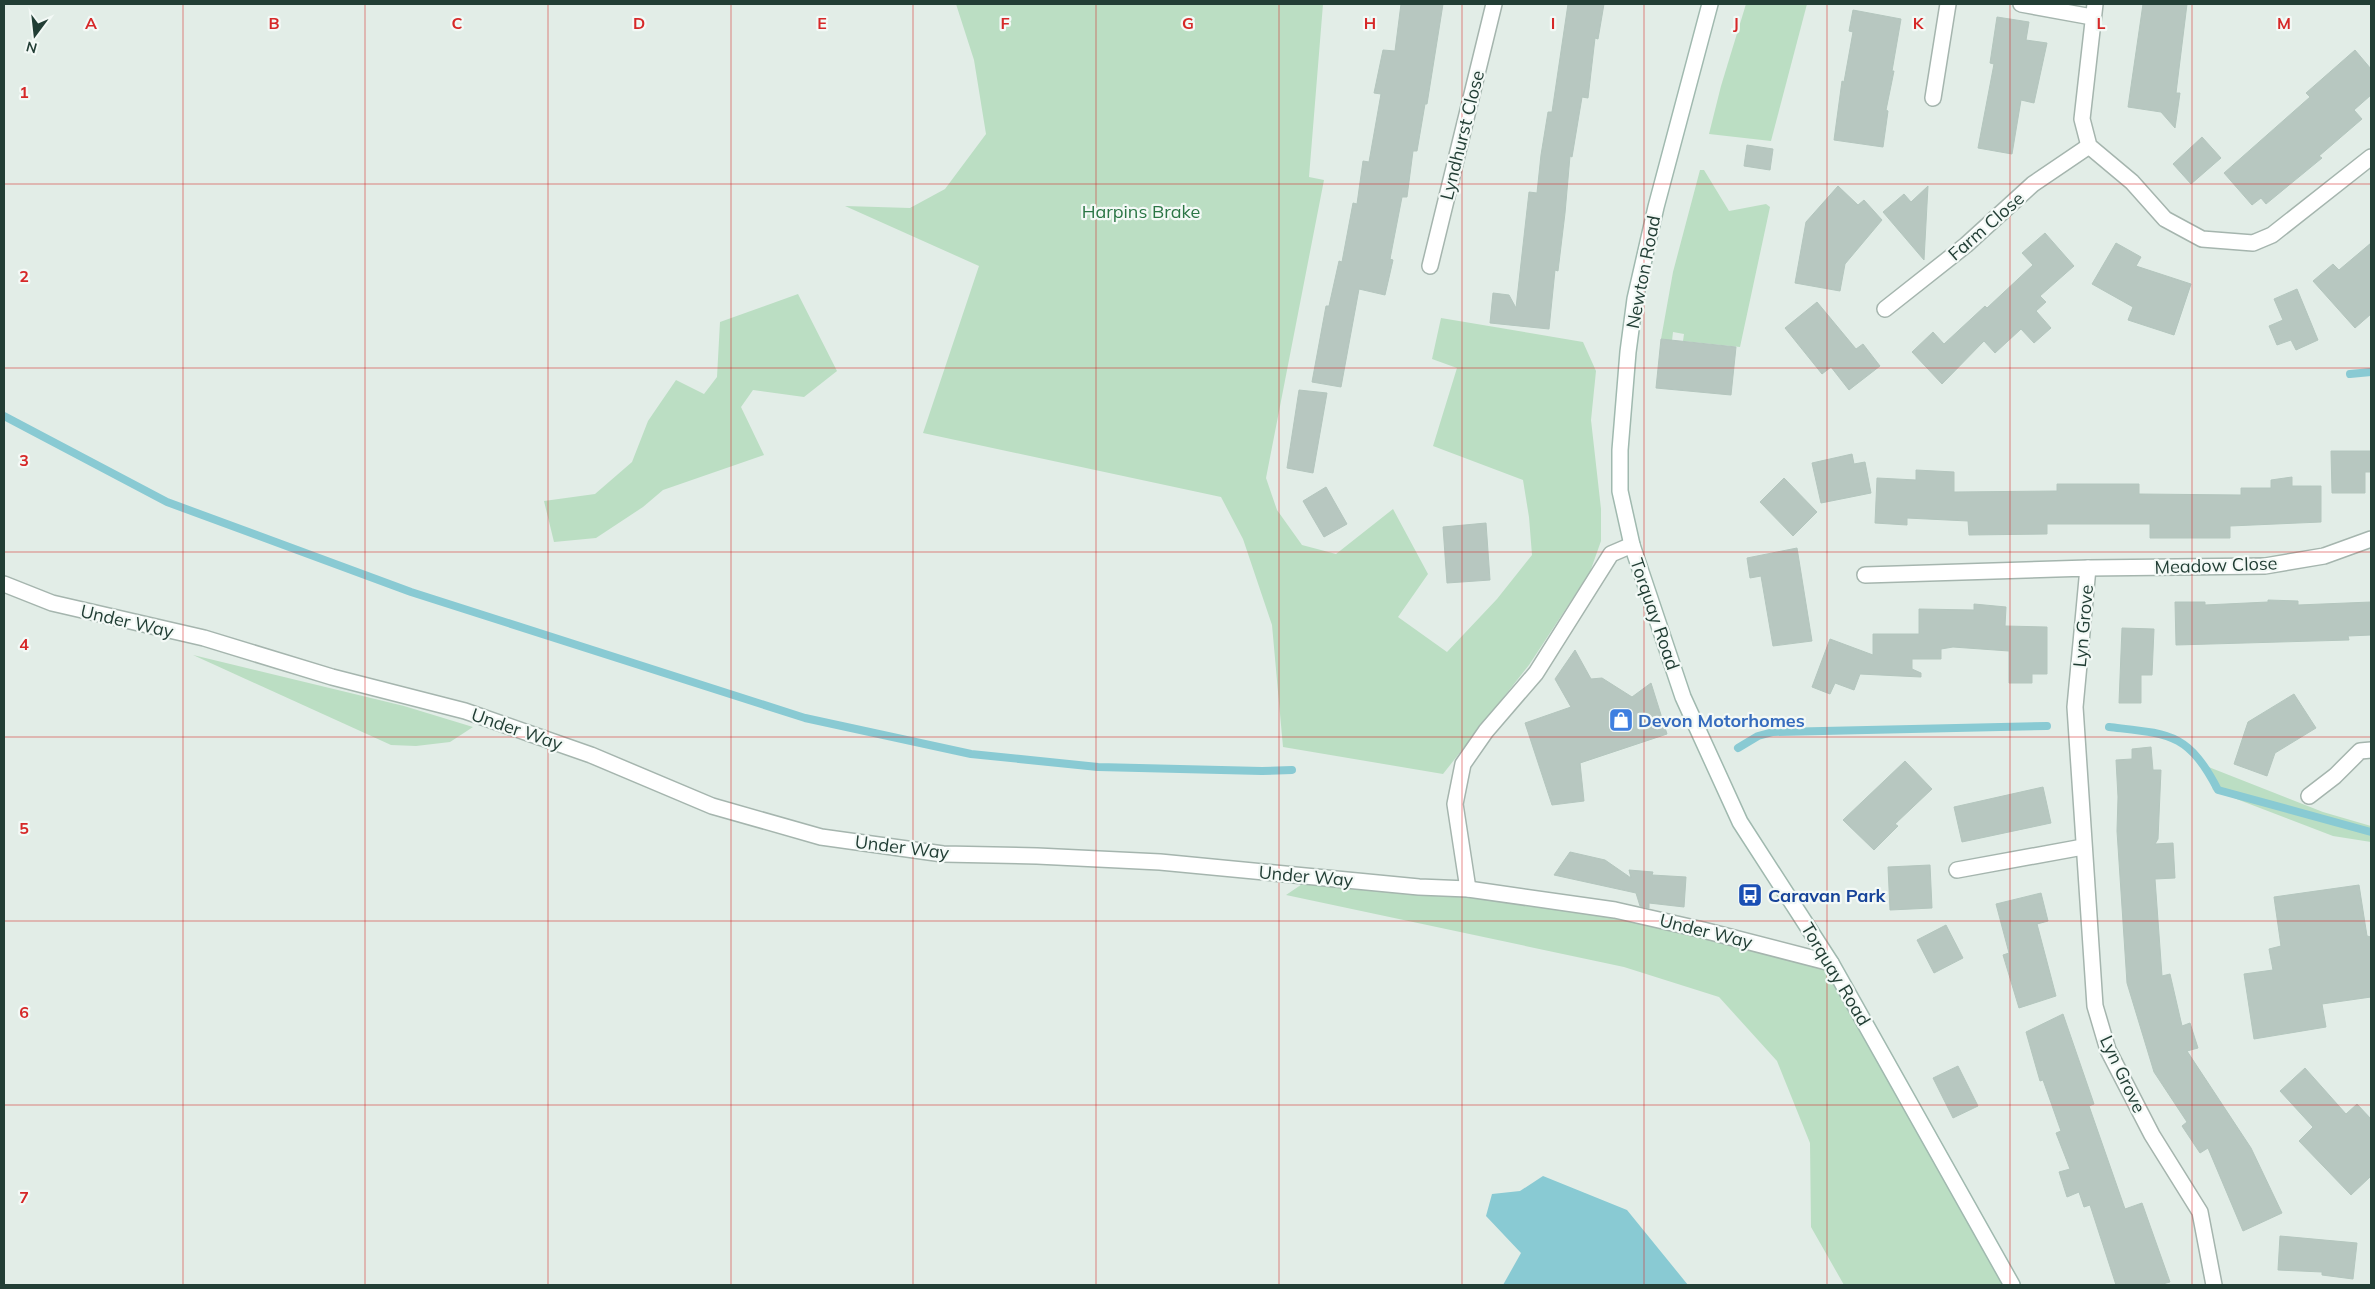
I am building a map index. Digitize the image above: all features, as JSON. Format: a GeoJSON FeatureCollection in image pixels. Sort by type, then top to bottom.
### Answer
{"type":"FeatureCollection","features":[{"type":"Feature","properties":{"kind":"street","name":"Lyndhurst Close"},"geometry":{"type":"LineString","coordinates":[[1430,266],[1494,4]]}},
{"type":"Feature","properties":{"kind":"street","name":"Newton Road"},"geometry":{"type":"LineString","coordinates":[[1632,545],[1620,491],[1620,450],[1628,352],[1636,299],[1656,207],[1710,4]]}},
{"type":"Feature","properties":{"kind":"street"},"geometry":{"type":"LineString","coordinates":[[1933,98],[1948,4]]}},
{"type":"Feature","properties":{"kind":"street"},"geometry":{"type":"LineString","coordinates":[[2021,4],[2094,10],[2082,119],[2089,146],[2132,182],[2165,219],[2202,239],[2253,243],[2272,235],[2371,157]]}},
{"type":"Feature","properties":{"kind":"street","name":"Farm Close"},"geometry":{"type":"LineString","coordinates":[[1886,309],[1966,245],[2033,184],[2089,146]]}},
{"type":"Feature","properties":{"kind":"street","name":"Meadow Close"},"geometry":{"type":"LineString","coordinates":[[2088,568],[2265,566],[2324,556],[2371,539]]}},
{"type":"Feature","properties":{"kind":"street"},"geometry":{"type":"LineString","coordinates":[[1468,889],[1455,804],[1463,764],[1486,730],[1536,673],[1611,554],[1632,545]]}},
{"type":"Feature","properties":{"kind":"street","name":"Torquay Road"},"geometry":{"type":"LineString","coordinates":[[1632,545],[1683,697],[1740,822],[1831,963],[2012,1285]]}},
{"type":"Feature","properties":{"kind":"street","name":"Lyn Grove"},"geometry":{"type":"LineString","coordinates":[[1865,575],[2088,568],[2076,707],[2095,1006],[2108,1050],[2152,1135],[2200,1212],[2214,1285]]}},
{"type":"Feature","properties":{"kind":"street","name":"Under Way"},"geometry":{"type":"LineString","coordinates":[[4,584],[52,604],[204,638],[332,677],[465,711],[591,755],[712,806],[821,837],[943,854],[1160,862],[1420,887],[1468,889],[1615,910],[1703,930],[1831,963]]}},
{"type":"Feature","properties":{"kind":"street"},"geometry":{"type":"LineString","coordinates":[[2309,796],[2335,776],[2360,751],[2371,750]]}},
{"type":"Feature","properties":{"kind":"street"},"geometry":{"type":"LineString","coordinates":[[1957,870],[2084,847]]}},
{"type":"Feature","properties":{"kind":"green space","name":"Harpins Brake"},"geometry":{"type":"Polygon","coordinates":[[[956,4],[1323,4],[1309,177],[1324,180],[1266,478],[1277,510],[1302,545],[1336,554],[1393,509],[1428,574],[1398,617],[1447,652],[1497,599],[1532,555],[1529,517],[1523,480],[1433,446],[1457,368],[1432,359],[1441,318],[1583,342],[1596,371],[1591,420],[1601,509],[1601,541],[1590,572],[1529,665],[1443,774],[1283,747],[1272,625],[1243,539],[1221,497],[923,433],[979,266],[845,206],[910,208],[945,189],[986,134],[974,60],[956,4]]]}},
{"type":"Feature","properties":{"kind":"green space"},"geometry":{"type":"Polygon","coordinates":[[[1746,4],[1807,4],[1771,141],[1709,134],[1721,86],[1746,4]]]}},
{"type":"Feature","properties":{"kind":"green space"},"geometry":{"type":"Polygon","coordinates":[[[1700,170],[1704,170],[1729,211],[1766,204],[1770,207],[1740,347],[1683,341],[1684,334],[1673,332],[1672,341],[1661,339],[1673,272],[1700,170]]]}},
{"type":"Feature","properties":{"kind":"green space"},"geometry":{"type":"Polygon","coordinates":[[[798,294],[837,371],[804,397],[753,390],[741,407],[764,455],[663,490],[643,507],[596,538],[554,542],[544,501],[595,494],[632,462],[648,421],[676,380],[704,394],[717,377],[720,322],[798,294]]]}},
{"type":"Feature","properties":{"kind":"green space"},"geometry":{"type":"Polygon","coordinates":[[[193,655],[404,706],[473,727],[450,742],[416,746],[391,745],[193,655]]]}},
{"type":"Feature","properties":{"kind":"green space"},"geometry":{"type":"Polygon","coordinates":[[[2206,766],[2323,812],[2371,826],[2371,842],[2333,836],[2213,790],[2206,766]]]}},
{"type":"Feature","properties":{"kind":"green space"},"geometry":{"type":"Polygon","coordinates":[[[1314,876],[1615,910],[1831,963],[2012,1285],[1844,1285],[1811,1227],[1810,1143],[1777,1061],[1719,997],[1624,967],[1286,895],[1314,876]]]}},
{"type":"Feature","properties":{"kind":"water"},"geometry":{"type":"Polygon","coordinates":[[[1543,1176],[1627,1210],[1688,1285],[1503,1285],[1521,1253],[1486,1216],[1492,1194],[1520,1191],[1543,1176]]]}},
{"type":"Feature","properties":{"kind":"building"},"geometry":{"type":"Polygon","coordinates":[[[1401,4],[1443,4],[1427,104],[1425,104],[1417,151],[1413,151],[1407,197],[1402,197],[1390,259],[1393,260],[1385,295],[1359,289],[1341,387],[1312,382],[1326,306],[1329,306],[1339,261],[1342,262],[1353,203],[1357,204],[1363,161],[1369,162],[1381,94],[1374,93],[1383,50],[1395,51],[1401,4]]]}},
{"type":"Feature","properties":{"kind":"building"},"geometry":{"type":"Polygon","coordinates":[[[1568,4],[1604,4],[1598,39],[1595,38],[1588,98],[1582,97],[1572,157],[1570,156],[1558,271],[1555,270],[1549,329],[1490,323],[1493,293],[1509,295],[1516,308],[1529,192],[1537,193],[1548,112],[1552,112],[1568,4]]]}},
{"type":"Feature","properties":{"kind":"building"},"geometry":{"type":"Polygon","coordinates":[[[2143,4],[2187,4],[2176,93],[2180,93],[2175,128],[2161,112],[2128,107],[2143,4]]]}},
{"type":"Feature","properties":{"kind":"building"},"geometry":{"type":"Polygon","coordinates":[[[1853,10],[1901,19],[1892,71],[1894,71],[1886,110],[1888,111],[1883,147],[1834,140],[1842,81],[1844,82],[1853,32],[1849,31],[1853,10]]]}},
{"type":"Feature","properties":{"kind":"building"},"geometry":{"type":"Polygon","coordinates":[[[1997,17],[2029,22],[2026,40],[2047,43],[2034,103],[2021,100],[2012,154],[1978,148],[1994,64],[1990,63],[1997,17]]]}},
{"type":"Feature","properties":{"kind":"building"},"geometry":{"type":"Polygon","coordinates":[[[2355,50],[2371,69],[2371,95],[2354,110],[2362,119],[2319,156],[2322,158],[2266,204],[2261,198],[2252,205],[2224,173],[2310,97],[2306,93],[2355,50]]]}},
{"type":"Feature","properties":{"kind":"building"},"geometry":{"type":"Polygon","coordinates":[[[2202,137],[2221,158],[2191,184],[2173,164],[2202,137]]]}},
{"type":"Feature","properties":{"kind":"building"},"geometry":{"type":"Polygon","coordinates":[[[1747,145],[1773,149],[1770,170],[1744,166],[1747,145]]]}},
{"type":"Feature","properties":{"kind":"building"},"geometry":{"type":"Polygon","coordinates":[[[1838,186],[1858,205],[1864,200],[1882,220],[1845,264],[1840,291],[1795,283],[1806,222],[1838,186]]]}},
{"type":"Feature","properties":{"kind":"building"},"geometry":{"type":"Polygon","coordinates":[[[1928,186],[1924,260],[1883,212],[1904,194],[1911,202],[1928,186]]]}},
{"type":"Feature","properties":{"kind":"building"},"geometry":{"type":"Polygon","coordinates":[[[2045,233],[2074,266],[2040,296],[2046,302],[2036,311],[2051,328],[2034,343],[2021,329],[1995,353],[1984,341],[1942,384],[1912,352],[1933,332],[1944,344],[1985,306],[1987,308],[2033,265],[2022,253],[2045,233]]]}},
{"type":"Feature","properties":{"kind":"building"},"geometry":{"type":"Polygon","coordinates":[[[2116,243],[2141,257],[2136,266],[2191,284],[2174,335],[2128,320],[2133,307],[2092,284],[2116,243]]]}},
{"type":"Feature","properties":{"kind":"building"},"geometry":{"type":"Polygon","coordinates":[[[2371,243],[2371,314],[2355,328],[2313,281],[2333,264],[2339,270],[2371,243]]]}},
{"type":"Feature","properties":{"kind":"building"},"geometry":{"type":"Polygon","coordinates":[[[2297,289],[2318,340],[2296,350],[2291,340],[2277,345],[2269,326],[2283,320],[2274,299],[2297,289]]]}},
{"type":"Feature","properties":{"kind":"building"},"geometry":{"type":"Polygon","coordinates":[[[1817,302],[1856,349],[1863,344],[1880,366],[1849,390],[1831,367],[1822,374],[1785,328],[1817,302]]]}},
{"type":"Feature","properties":{"kind":"building"},"geometry":{"type":"Polygon","coordinates":[[[1661,339],[1736,347],[1731,395],[1656,388],[1661,339]]]}},
{"type":"Feature","properties":{"kind":"building"},"geometry":{"type":"Polygon","coordinates":[[[1299,390],[1327,393],[1313,473],[1287,468],[1299,390]]]}},
{"type":"Feature","properties":{"kind":"building"},"geometry":{"type":"Polygon","coordinates":[[[2331,451],[2371,451],[2371,472],[2365,472],[2365,493],[2332,493],[2331,451]]]}},
{"type":"Feature","properties":{"kind":"building"},"geometry":{"type":"Polygon","coordinates":[[[1852,454],[1854,464],[1865,462],[1871,493],[1821,503],[1812,463],[1852,454]]]}},
{"type":"Feature","properties":{"kind":"building"},"geometry":{"type":"Polygon","coordinates":[[[1916,470],[1954,472],[1954,492],[2057,491],[2057,484],[2139,484],[2139,494],[2241,495],[2241,488],[2271,488],[2271,480],[2292,477],[2292,486],[2321,486],[2321,522],[2230,526],[2230,538],[2150,538],[2150,524],[2047,524],[2047,534],[1969,535],[1968,521],[1907,518],[1907,525],[1875,523],[1877,478],[1916,480],[1916,470]]]}},
{"type":"Feature","properties":{"kind":"building"},"geometry":{"type":"Polygon","coordinates":[[[1784,478],[1817,512],[1793,536],[1760,502],[1784,478]]]}},
{"type":"Feature","properties":{"kind":"building"},"geometry":{"type":"Polygon","coordinates":[[[1326,487],[1347,524],[1324,537],[1303,501],[1326,487]]]}},
{"type":"Feature","properties":{"kind":"building"},"geometry":{"type":"Polygon","coordinates":[[[1486,523],[1490,580],[1447,583],[1443,527],[1486,523]]]}},
{"type":"Feature","properties":{"kind":"building"},"geometry":{"type":"Polygon","coordinates":[[[1797,548],[1812,641],[1773,646],[1761,576],[1750,578],[1747,558],[1797,548]]]}},
{"type":"Feature","properties":{"kind":"building"},"geometry":{"type":"Polygon","coordinates":[[[2268,600],[2298,601],[2298,605],[2371,602],[2371,635],[2348,636],[2349,640],[2176,645],[2175,602],[2205,602],[2205,605],[2268,602],[2268,600]]]}},
{"type":"Feature","properties":{"kind":"building"},"geometry":{"type":"Polygon","coordinates":[[[1974,604],[2006,607],[2005,626],[2047,627],[2047,674],[2032,674],[2032,683],[2009,683],[2009,651],[1953,647],[1941,649],[1941,659],[1912,659],[1912,669],[1921,673],[1921,677],[1860,674],[1854,690],[1835,683],[1830,694],[1812,687],[1830,639],[1873,655],[1873,634],[1919,634],[1919,609],[1974,610],[1974,604]]]}},
{"type":"Feature","properties":{"kind":"building"},"geometry":{"type":"Polygon","coordinates":[[[2122,628],[2154,629],[2152,675],[2141,675],[2141,703],[2119,703],[2122,628]]]}},
{"type":"Feature","properties":{"kind":"building"},"geometry":{"type":"Polygon","coordinates":[[[1575,650],[1591,679],[1602,678],[1632,697],[1651,683],[1667,734],[1580,763],[1584,801],[1552,805],[1525,723],[1571,707],[1555,679],[1575,650]]]}},
{"type":"Feature","properties":{"kind":"building"},"geometry":{"type":"Polygon","coordinates":[[[2294,694],[2316,728],[2275,753],[2267,776],[2234,764],[2248,722],[2294,694]]]}},
{"type":"Feature","properties":{"kind":"building"},"geometry":{"type":"Polygon","coordinates":[[[2151,747],[2153,770],[2161,770],[2158,839],[2155,844],[2173,843],[2175,878],[2155,879],[2162,976],[2170,974],[2182,1026],[2190,1023],[2198,1048],[2187,1051],[2251,1148],[2282,1213],[2243,1231],[2208,1148],[2200,1153],[2182,1126],[2187,1122],[2154,1072],[2127,983],[2117,831],[2116,760],[2132,759],[2132,749],[2151,747]]]}},
{"type":"Feature","properties":{"kind":"building"},"geometry":{"type":"Polygon","coordinates":[[[1905,761],[1932,789],[1895,824],[1898,826],[1874,850],[1843,820],[1905,761]]]}},
{"type":"Feature","properties":{"kind":"building"},"geometry":{"type":"Polygon","coordinates":[[[2043,787],[2051,823],[1962,842],[1954,807],[2043,787]]]}},
{"type":"Feature","properties":{"kind":"building"},"geometry":{"type":"Polygon","coordinates":[[[1570,852],[1605,860],[1631,878],[1629,870],[1653,872],[1652,875],[1686,877],[1684,907],[1649,903],[1649,908],[1640,906],[1636,893],[1554,875],[1570,852]]]}},
{"type":"Feature","properties":{"kind":"building"},"geometry":{"type":"Polygon","coordinates":[[[1930,865],[1932,908],[1890,910],[1888,867],[1930,865]]]}},
{"type":"Feature","properties":{"kind":"building"},"geometry":{"type":"Polygon","coordinates":[[[2359,885],[2367,936],[2371,937],[2371,997],[2322,1004],[2326,1027],[2254,1039],[2244,974],[2273,970],[2269,949],[2281,946],[2274,897],[2359,885]]]}},
{"type":"Feature","properties":{"kind":"building"},"geometry":{"type":"Polygon","coordinates":[[[2041,893],[2048,921],[2037,924],[2056,996],[2019,1008],[2003,955],[2009,953],[1996,904],[2041,893]]]}},
{"type":"Feature","properties":{"kind":"building"},"geometry":{"type":"Polygon","coordinates":[[[1946,925],[1963,958],[1934,973],[1917,940],[1946,925]]]}},
{"type":"Feature","properties":{"kind":"building"},"geometry":{"type":"Polygon","coordinates":[[[2063,1014],[2094,1104],[2089,1106],[2125,1209],[2142,1203],[2170,1282],[2159,1285],[2116,1285],[2090,1205],[2084,1207],[2079,1192],[2067,1197],[2059,1172],[2070,1169],[2056,1133],[2061,1131],[2043,1080],[2040,1081],[2026,1032],[2063,1014]]]}},
{"type":"Feature","properties":{"kind":"building"},"geometry":{"type":"Polygon","coordinates":[[[1958,1066],[1978,1106],[1953,1118],[1933,1078],[1958,1066]]]}},
{"type":"Feature","properties":{"kind":"building"},"geometry":{"type":"Polygon","coordinates":[[[2305,1068],[2346,1114],[2357,1104],[2371,1119],[2371,1176],[2351,1195],[2299,1141],[2313,1127],[2280,1091],[2305,1068]]]}},
{"type":"Feature","properties":{"kind":"building"},"geometry":{"type":"Polygon","coordinates":[[[2280,1236],[2357,1243],[2353,1279],[2322,1275],[2322,1272],[2278,1270],[2280,1236]]]}},
{"type":"Feature","properties":{"kind":"waterway"},"geometry":{"type":"LineString","coordinates":[[2350,374],[2371,372]]}},
{"type":"Feature","properties":{"kind":"waterway"},"geometry":{"type":"LineString","coordinates":[[4,416],[167,502],[411,592],[805,718],[971,754],[1098,767],[1292,770]]}},
{"type":"Feature","properties":{"kind":"waterway"},"geometry":{"type":"LineString","coordinates":[[1738,748],[1758,736],[1773,732],[2047,726]]}},
{"type":"Feature","properties":{"kind":"waterway"},"geometry":{"type":"LineString","coordinates":[[2109,727],[2147,732],[2175,739],[2186,746],[2197,757],[2218,790],[2371,832]]}},
{"type":"Feature","properties":{"kind":"place","name":"Devon Motorhomes"},"geometry":{"type":"Point","coordinates":[1621,720]}},
{"type":"Feature","properties":{"kind":"place","name":"Caravan Park"},"geometry":{"type":"Point","coordinates":[1750,895]}}]}
